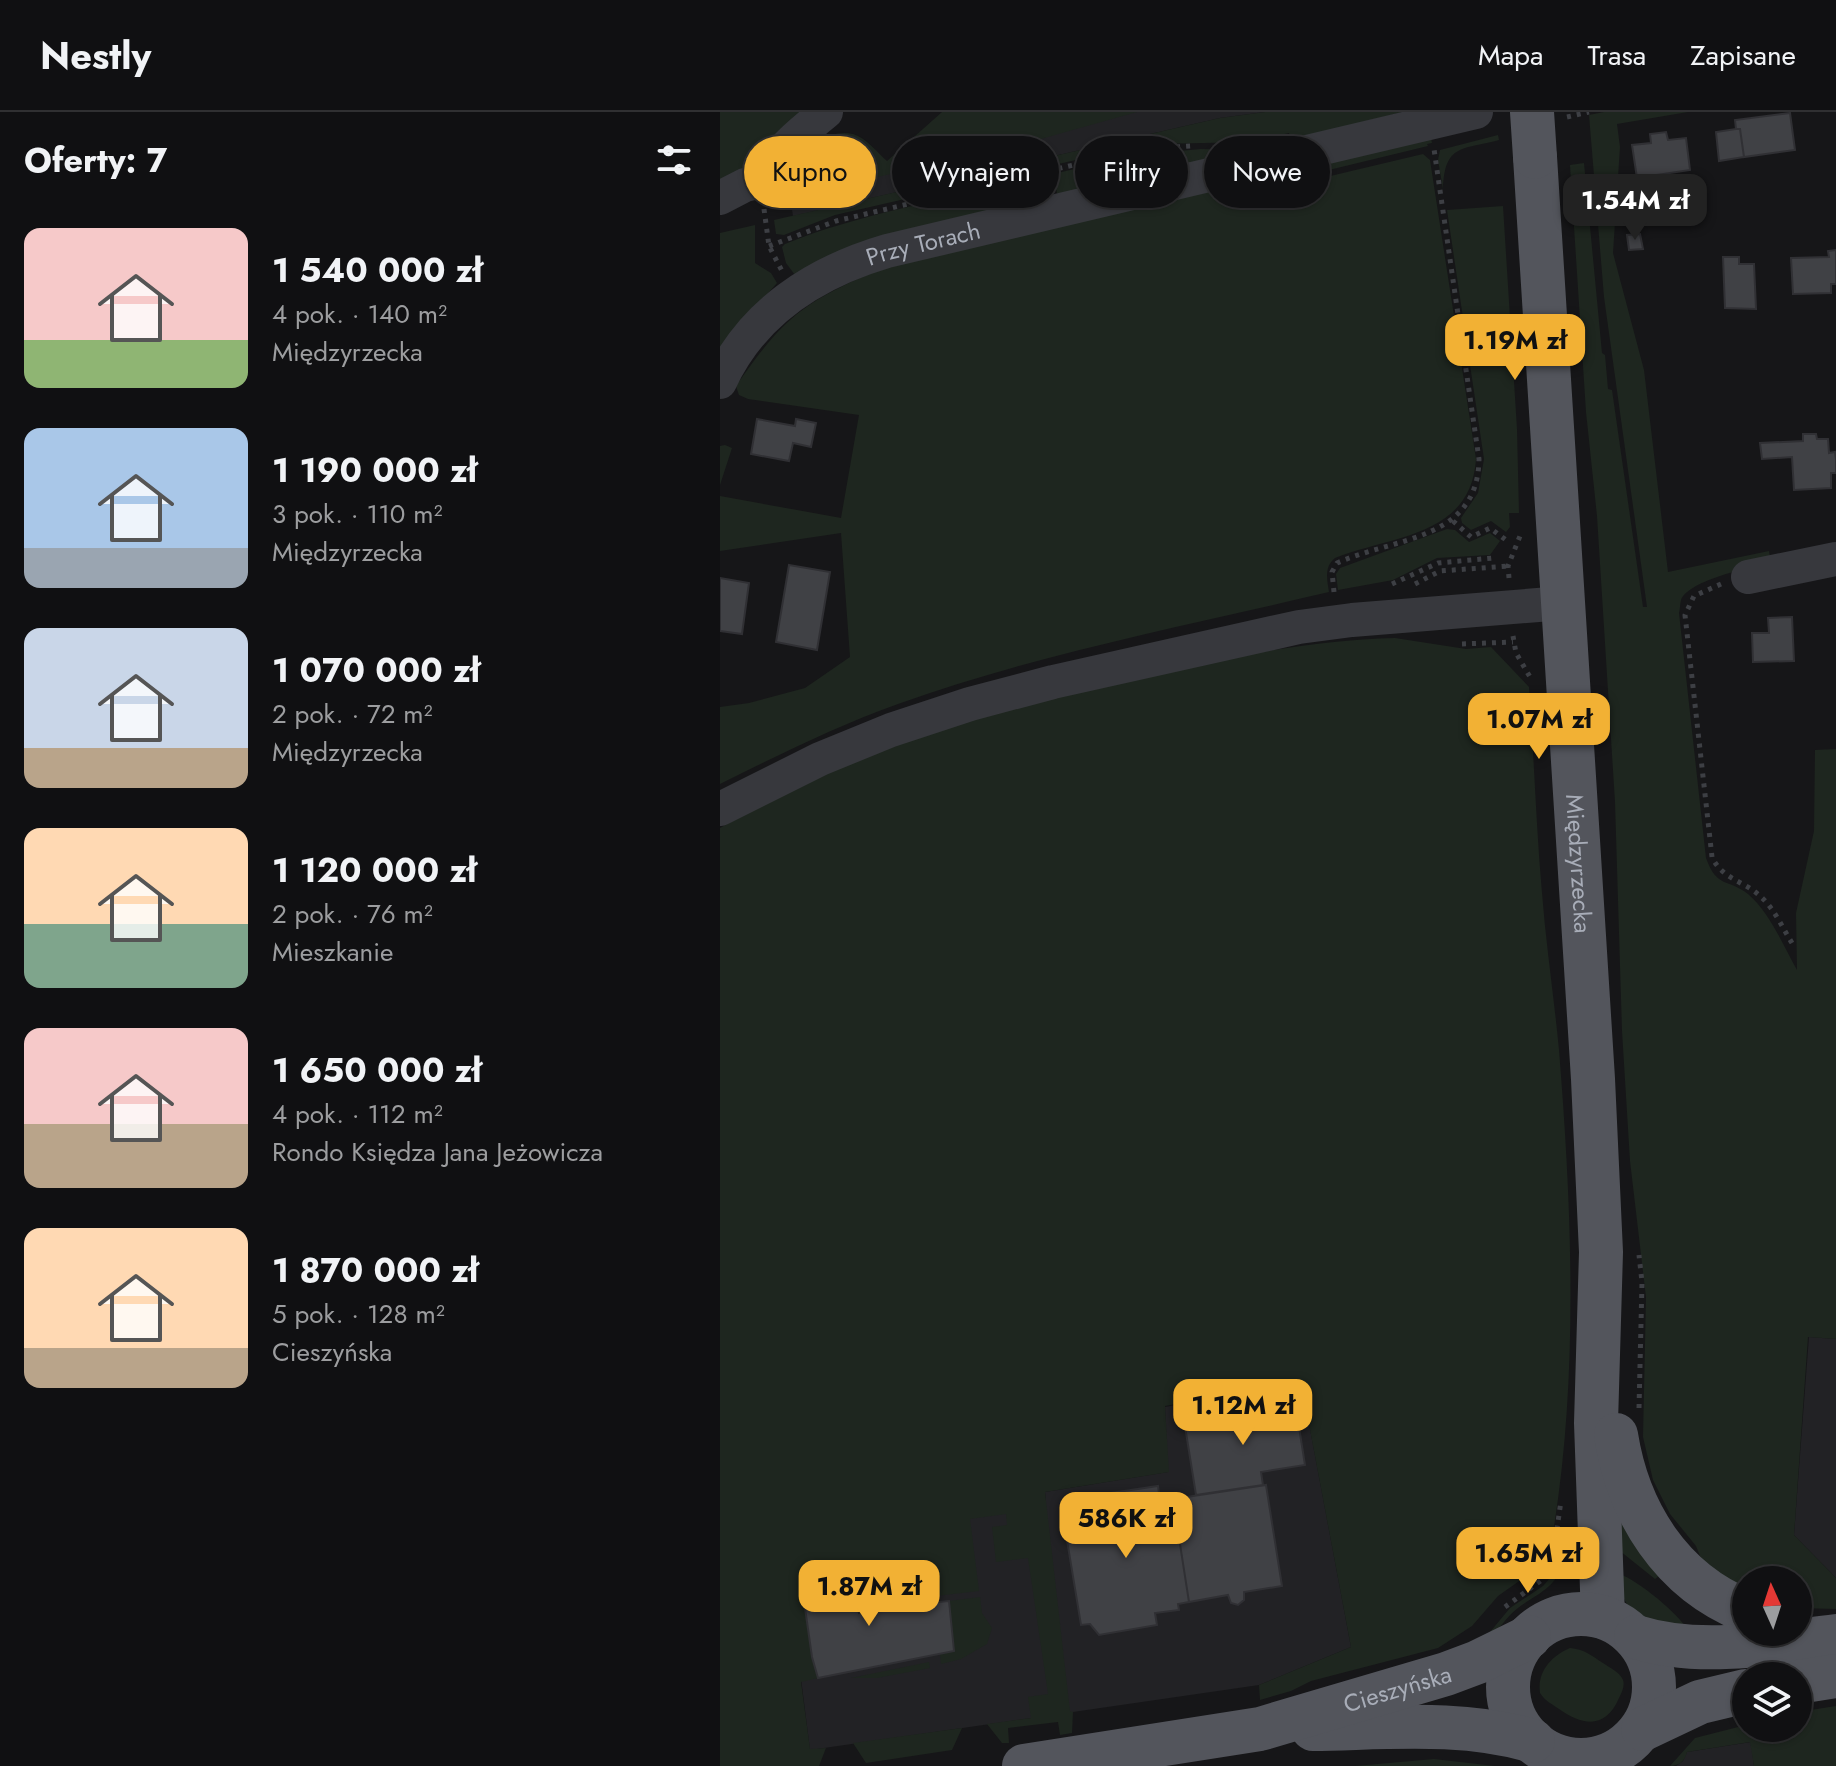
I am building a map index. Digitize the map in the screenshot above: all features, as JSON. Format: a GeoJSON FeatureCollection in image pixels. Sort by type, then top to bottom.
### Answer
{"type":"FeatureCollection","features":[{"type":"Feature","properties":{"kind":"main road","name":"Międzyrzecka"},"geometry":{"type":"LineString","coordinates":[[1532,112],[1601,1252],[1596,1423],[1583,1627]]}},
{"type":"Feature","properties":{"kind":"main road"},"geometry":{"type":"LineString","coordinates":[[1601,1252],[1619,1457],[1634,1502],[1649,1531],[1677,1565],[1732,1604]]}},
{"type":"Feature","properties":{"kind":"main road"},"geometry":{"type":"LineString","coordinates":[[1732,1694],[1700,1702],[1643,1729],[1622,1750],[1568,1758],[1518,1724],[1510,1702],[1509,1679],[1515,1656],[1583,1627],[1665,1645],[1690,1647],[1774,1643],[1836,1634]]}},
{"type":"Feature","properties":{"kind":"main road"},"geometry":{"type":"LineString","coordinates":[[1583,1627],[1645,1651],[1652,1678],[1649,1711],[1643,1729]]}},
{"type":"Feature","properties":{"kind":"main road","name":"Cieszyńska"},"geometry":{"type":"LineString","coordinates":[[1024,1766],[1260,1729],[1446,1674],[1583,1627]]}},
{"type":"Feature","properties":{"kind":"main road"},"geometry":{"type":"LineString","coordinates":[[1812,1629],[1836,1634]]}},
{"type":"Feature","properties":{"kind":"main road"},"geometry":{"type":"LineString","coordinates":[[1812,1680],[1836,1676]]}},
{"type":"Feature","properties":{"kind":"main road","name":"Cieszyńska"},"geometry":{"type":"LineString","coordinates":[[1260,1729],[1468,1728],[1506,1733],[1568,1758]]}},
{"type":"Feature","properties":{"kind":"street"},"geometry":{"type":"LineString","coordinates":[[798,136],[826,112]]}},
{"type":"Feature","properties":{"kind":"street","name":"Przy Torach"},"geometry":{"type":"LineString","coordinates":[[720,382],[747,339],[779,305],[839,266],[887,251],[1476,112]]}},
{"type":"Feature","properties":{"kind":"street"},"geometry":{"type":"LineString","coordinates":[[720,198],[744,186]]}},
{"type":"Feature","properties":{"kind":"street"},"geometry":{"type":"LineString","coordinates":[[1748,577],[1836,559]]}},
{"type":"Feature","properties":{"kind":"street"},"geometry":{"type":"LineString","coordinates":[[720,809],[820,759],[891,730],[970,704],[1053,682],[1299,627],[1563,603]]}},
{"type":"Feature","properties":{"kind":"path"},"geometry":{"type":"LineString","coordinates":[[1335,596],[1332,572],[1337,563],[1433,531],[1453,521],[1475,492],[1479,459],[1434,148]]}},
{"type":"Feature","properties":{"kind":"path"},"geometry":{"type":"LineString","coordinates":[[764,208],[769,246],[778,266],[797,292]]}},
{"type":"Feature","properties":{"kind":"path"},"geometry":{"type":"LineString","coordinates":[[1453,521],[1471,537],[1490,528],[1506,540]]}},
{"type":"Feature","properties":{"kind":"path"},"geometry":{"type":"LineString","coordinates":[[1379,587],[1394,584],[1438,563],[1493,558]]}},
{"type":"Feature","properties":{"kind":"path"},"geometry":{"type":"LineString","coordinates":[[1748,577],[1712,587],[1694,596],[1685,615],[1712,857],[1725,875],[1761,897],[1792,943]]}},
{"type":"Feature","properties":{"kind":"shaded area"},"geometry":{"type":"Polygon","coordinates":[[[720,112],[809,112],[786,136],[744,136],[744,174],[720,188],[720,112]]]}},
{"type":"Feature","properties":{"kind":"shaded area"},"geometry":{"type":"Polygon","coordinates":[[[942,112],[1137,112],[1051,136],[915,136],[942,112]]]}},
{"type":"Feature","properties":{"kind":"shaded area"},"geometry":{"type":"Polygon","coordinates":[[[1005,112],[1265,112],[1220,118],[1142,136],[1075,136],[1075,151],[1059,155],[1059,136],[960,136],[1005,112]]]}},
{"type":"Feature","properties":{"kind":"shaded area"},"geometry":{"type":"Polygon","coordinates":[[[1265,112],[1403,112],[1307,136],[1290,136],[1289,133],[1277,136],[1204,136],[1204,143],[1188,143],[1188,136],[1141,136],[1220,118],[1265,112]]]}},
{"type":"Feature","properties":{"kind":"shaded area"},"geometry":{"type":"Polygon","coordinates":[[[1604,112],[1688,112],[1617,124],[1620,147],[1613,253],[1644,370],[1668,572],[1769,551],[1771,563],[1696,586],[1681,600],[1679,613],[1706,858],[1719,879],[1741,889],[1763,910],[1797,970],[1796,913],[1814,831],[1815,750],[1836,749],[1836,1339],[1808,1337],[1794,1535],[1836,1578],[1836,1609],[1812,1608],[1812,1566],[1732,1566],[1732,1583],[1704,1566],[1696,1546],[1670,1514],[1653,1480],[1643,1437],[1646,1297],[1630,1161],[1622,1031],[1615,802],[1570,165],[1584,163],[1602,353],[1605,355],[1608,389],[1612,390],[1643,607],[1647,607],[1604,297],[1589,115],[1604,112]]]}},
{"type":"Feature","properties":{"kind":"shaded area"},"geometry":{"type":"Polygon","coordinates":[[[840,133],[857,136],[826,136],[840,133]]]}},
{"type":"Feature","properties":{"kind":"shaded area"},"geometry":{"type":"Polygon","coordinates":[[[1498,135],[1499,140],[1465,148],[1452,156],[1444,174],[1443,189],[1438,160],[1440,150],[1498,135]]]}},
{"type":"Feature","properties":{"kind":"shaded area"},"geometry":{"type":"Polygon","coordinates":[[[1431,138],[1432,143],[1428,146],[1330,170],[1330,162],[1431,138]]]}},
{"type":"Feature","properties":{"kind":"shaded area"},"geometry":{"type":"Polygon","coordinates":[[[1204,149],[1204,160],[1188,164],[1188,150],[1204,149]]]}},
{"type":"Feature","properties":{"kind":"shaded area"},"geometry":{"type":"Polygon","coordinates":[[[876,151],[887,161],[892,157],[892,174],[876,177],[876,151]]]}},
{"type":"Feature","properties":{"kind":"shaded area"},"geometry":{"type":"Polygon","coordinates":[[[1075,151],[1075,160],[1059,164],[1059,155],[1075,151]]]}},
{"type":"Feature","properties":{"kind":"shaded area"},"geometry":{"type":"Polygon","coordinates":[[[1423,154],[1430,160],[1476,459],[1471,485],[1460,504],[1444,519],[1425,529],[1335,558],[1328,569],[1329,592],[1112,642],[951,686],[852,722],[720,784],[720,707],[749,703],[805,688],[850,657],[841,533],[720,551],[720,496],[841,518],[859,415],[748,399],[739,395],[736,386],[782,328],[832,291],[881,269],[1138,208],[1188,208],[1188,196],[1204,192],[1204,208],[1330,208],[1330,176],[1423,154]]]}},
{"type":"Feature","properties":{"kind":"shaded area"},"geometry":{"type":"Polygon","coordinates":[[[1075,169],[1075,194],[1063,197],[1059,194],[1059,173],[1075,169]]]}},
{"type":"Feature","properties":{"kind":"shaded area"},"geometry":{"type":"Polygon","coordinates":[[[890,173],[892,193],[876,197],[876,176],[890,173]]]}},
{"type":"Feature","properties":{"kind":"shaded area"},"geometry":{"type":"Polygon","coordinates":[[[892,193],[892,202],[876,206],[876,197],[892,193]]]}},
{"type":"Feature","properties":{"kind":"shaded area"},"geometry":{"type":"Polygon","coordinates":[[[1503,206],[1519,513],[1509,513],[1510,527],[1506,532],[1491,521],[1471,530],[1462,523],[1461,518],[1478,493],[1484,459],[1447,210],[1503,206]]]}},
{"type":"Feature","properties":{"kind":"shaded area"},"geometry":{"type":"Polygon","coordinates":[[[792,208],[828,208],[793,216],[792,208]]]}},
{"type":"Feature","properties":{"kind":"shaded area"},"geometry":{"type":"Polygon","coordinates":[[[826,208],[866,208],[835,215],[784,235],[776,234],[774,220],[826,208]]]}},
{"type":"Feature","properties":{"kind":"shaded area"},"geometry":{"type":"Polygon","coordinates":[[[904,208],[1018,208],[795,275],[786,263],[782,247],[846,223],[904,208]]]}},
{"type":"Feature","properties":{"kind":"shaded area"},"geometry":{"type":"Polygon","coordinates":[[[755,225],[755,263],[771,273],[777,283],[720,348],[720,233],[755,225]]]}},
{"type":"Feature","properties":{"kind":"shaded area"},"geometry":{"type":"Polygon","coordinates":[[[720,446],[732,448],[720,485],[720,446]]]}},
{"type":"Feature","properties":{"kind":"shaded area"},"geometry":{"type":"Polygon","coordinates":[[[1447,529],[1455,530],[1469,542],[1490,533],[1500,541],[1490,555],[1437,558],[1393,580],[1338,590],[1336,574],[1340,568],[1447,529]]]}},
{"type":"Feature","properties":{"kind":"shaded area"},"geometry":{"type":"Polygon","coordinates":[[[1395,638],[1466,649],[1491,647],[1529,687],[1542,893],[1564,1111],[1570,1233],[1570,1356],[1561,1479],[1552,1539],[1546,1538],[1541,1559],[1532,1572],[1498,1596],[1472,1626],[1438,1648],[1311,1681],[1260,1700],[1259,1685],[1351,1647],[1301,1382],[1165,1406],[1169,1472],[1045,1492],[1070,1711],[1073,1712],[1072,1733],[1060,1735],[1058,1722],[1008,1728],[1009,1743],[1002,1743],[987,1724],[1031,1718],[1028,1697],[1048,1694],[1028,1558],[996,1562],[992,1527],[1007,1525],[1006,1514],[970,1519],[979,1591],[858,1605],[851,1570],[801,1580],[818,1678],[801,1682],[810,1749],[826,1748],[819,1766],[720,1766],[720,828],[854,760],[931,730],[994,711],[1244,655],[1334,642],[1395,638]]]}},
{"type":"Feature","properties":{"kind":"shaded area"},"geometry":{"type":"Polygon","coordinates":[[[1809,1337],[1836,1339],[1836,1578],[1794,1535],[1809,1337]]]}},
{"type":"Feature","properties":{"kind":"shaded area"},"geometry":{"type":"Polygon","coordinates":[[[1301,1381],[1351,1647],[1259,1685],[810,1750],[783,1535],[1046,1501],[1045,1492],[1168,1472],[1165,1407],[1301,1381]]]}},
{"type":"Feature","properties":{"kind":"shaded area"},"geometry":{"type":"Polygon","coordinates":[[[1615,1488],[1659,1576],[1655,1579],[1620,1551],[1615,1488]]]}},
{"type":"Feature","properties":{"kind":"shaded area"},"geometry":{"type":"Polygon","coordinates":[[[1561,1569],[1548,1587],[1513,1612],[1495,1632],[1485,1638],[1510,1608],[1543,1586],[1561,1569]]]}},
{"type":"Feature","properties":{"kind":"shaded area"},"geometry":{"type":"Polygon","coordinates":[[[1615,1573],[1632,1580],[1653,1595],[1685,1626],[1647,1618],[1631,1609],[1615,1573]]]}},
{"type":"Feature","properties":{"kind":"shaded area"},"geometry":{"type":"Polygon","coordinates":[[[980,1597],[982,1613],[992,1628],[987,1644],[961,1659],[941,1664],[940,1654],[954,1651],[949,1601],[980,1597]]]}},
{"type":"Feature","properties":{"kind":"shaded area"},"geometry":{"type":"Polygon","coordinates":[[[1570,1648],[1591,1655],[1617,1672],[1623,1680],[1623,1689],[1614,1708],[1601,1720],[1577,1719],[1540,1693],[1541,1678],[1547,1666],[1557,1655],[1570,1648]]]}},
{"type":"Feature","properties":{"kind":"shaded area"},"geometry":{"type":"Polygon","coordinates":[[[929,1662],[930,1668],[877,1678],[851,1678],[929,1662]]]}},
{"type":"Feature","properties":{"kind":"shaded area"},"geometry":{"type":"Polygon","coordinates":[[[1836,1706],[1836,1766],[1754,1766],[1750,1742],[1812,1742],[1812,1710],[1836,1706]]]}},
{"type":"Feature","properties":{"kind":"shaded area"},"geometry":{"type":"Polygon","coordinates":[[[962,1728],[952,1750],[866,1763],[853,1743],[962,1728]]]}},
{"type":"Feature","properties":{"kind":"shaded area"},"geometry":{"type":"Polygon","coordinates":[[[1732,1729],[1732,1742],[1750,1742],[1687,1752],[1681,1762],[1670,1766],[1695,1738],[1732,1729]]]}},
{"type":"Feature","properties":{"kind":"shaded area"},"geometry":{"type":"Polygon","coordinates":[[[1751,1742],[1754,1766],[1676,1766],[1683,1761],[1687,1752],[1751,1742]]]}},
{"type":"Feature","properties":{"kind":"shaded area"},"geometry":{"type":"Polygon","coordinates":[[[1434,1759],[1495,1766],[1355,1766],[1434,1759]]]}},
{"type":"Feature","properties":{"kind":"building"},"geometry":{"type":"Polygon","coordinates":[[[1790,113],[1795,150],[1744,157],[1740,129],[1736,129],[1735,120],[1790,113]]]}},
{"type":"Feature","properties":{"kind":"building"},"geometry":{"type":"Polygon","coordinates":[[[1740,129],[1744,157],[1719,161],[1716,132],[1740,129]]]}},
{"type":"Feature","properties":{"kind":"building"},"geometry":{"type":"Polygon","coordinates":[[[1666,132],[1668,140],[1686,138],[1690,170],[1637,178],[1632,145],[1651,143],[1650,134],[1666,132]]]}},
{"type":"Feature","properties":{"kind":"building"},"geometry":{"type":"Polygon","coordinates":[[[1640,234],[1643,249],[1629,250],[1627,235],[1640,234]]]}},
{"type":"Feature","properties":{"kind":"building"},"geometry":{"type":"Polygon","coordinates":[[[1836,250],[1836,284],[1831,284],[1831,293],[1793,294],[1791,258],[1829,257],[1828,251],[1836,250]]]}},
{"type":"Feature","properties":{"kind":"building"},"geometry":{"type":"Polygon","coordinates":[[[1723,257],[1739,257],[1739,264],[1754,264],[1756,309],[1725,308],[1723,257]]]}},
{"type":"Feature","properties":{"kind":"building"},"geometry":{"type":"Polygon","coordinates":[[[757,419],[795,426],[796,419],[816,423],[811,447],[793,443],[789,461],[751,454],[757,419]]]}},
{"type":"Feature","properties":{"kind":"building"},"geometry":{"type":"Polygon","coordinates":[[[1803,434],[1816,434],[1817,439],[1828,439],[1829,453],[1835,452],[1836,473],[1831,473],[1831,488],[1794,490],[1792,457],[1762,459],[1760,443],[1803,441],[1803,434]]]}},
{"type":"Feature","properties":{"kind":"building"},"geometry":{"type":"Polygon","coordinates":[[[789,565],[830,572],[817,650],[776,642],[789,565]]]}},
{"type":"Feature","properties":{"kind":"building"},"geometry":{"type":"Polygon","coordinates":[[[720,578],[749,583],[742,634],[720,631],[720,578]]]}},
{"type":"Feature","properties":{"kind":"building"},"geometry":{"type":"Polygon","coordinates":[[[1792,617],[1794,661],[1753,662],[1752,633],[1769,633],[1768,618],[1792,617]]]}},
{"type":"Feature","properties":{"kind":"building"},"geometry":{"type":"Polygon","coordinates":[[[1295,1402],[1305,1465],[1261,1472],[1263,1485],[1196,1495],[1184,1420],[1295,1402]]]}},
{"type":"Feature","properties":{"kind":"building"},"geometry":{"type":"Polygon","coordinates":[[[1266,1485],[1282,1586],[1244,1592],[1244,1600],[1238,1605],[1231,1603],[1228,1595],[1189,1602],[1173,1499],[1266,1485]]]}},
{"type":"Feature","properties":{"kind":"building"},"geometry":{"type":"Polygon","coordinates":[[[1158,1486],[1160,1501],[1173,1499],[1189,1602],[1178,1604],[1179,1610],[1155,1613],[1157,1625],[1099,1635],[1090,1624],[1081,1625],[1063,1516],[1080,1514],[1077,1498],[1158,1486]]]}},
{"type":"Feature","properties":{"kind":"building"},"geometry":{"type":"Polygon","coordinates":[[[851,1570],[859,1613],[880,1607],[949,1601],[954,1651],[818,1678],[801,1580],[851,1570]]]}}]}
